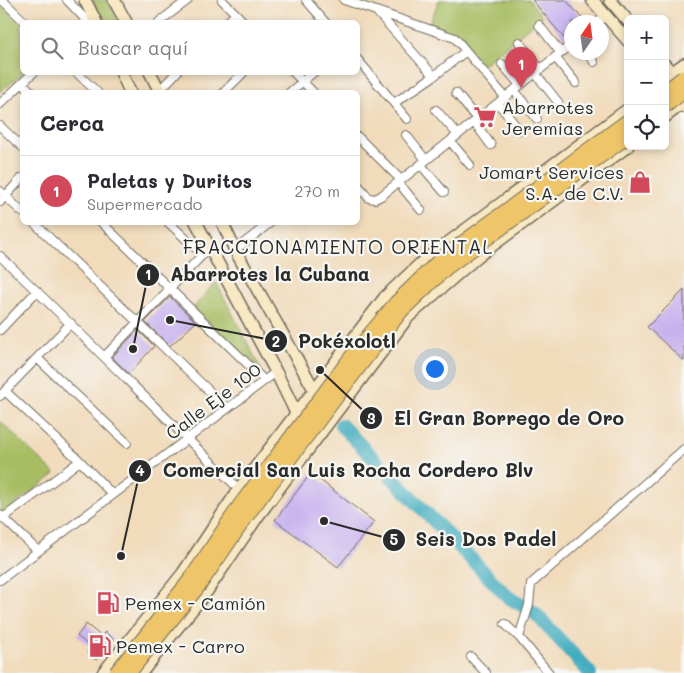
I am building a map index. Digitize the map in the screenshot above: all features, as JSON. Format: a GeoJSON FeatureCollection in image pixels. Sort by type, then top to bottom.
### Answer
{"type":"FeatureCollection","features":[{"type":"Feature","properties":{"kind":"highway"},"geometry":{"type":"LineString","coordinates":[[669,106],[684,104]]}},
{"type":"Feature","properties":{"kind":"highway"},"geometry":{"type":"LineString","coordinates":[[116,673],[191,579],[241,504],[345,366],[402,297],[441,259],[624,124]]}},
{"type":"Feature","properties":{"kind":"highway"},"geometry":{"type":"LineString","coordinates":[[128,673],[200,584],[250,511],[402,311],[447,267],[624,139]]}},
{"type":"Feature","properties":{"kind":"main road"},"geometry":{"type":"LineString","coordinates":[[85,0],[90,20]]}},
{"type":"Feature","properties":{"kind":"main road"},"geometry":{"type":"LineString","coordinates":[[114,0],[125,20]]}},
{"type":"Feature","properties":{"kind":"main road"},"geometry":{"type":"LineString","coordinates":[[592,0],[600,15]]}},
{"type":"Feature","properties":{"kind":"main road"},"geometry":{"type":"LineString","coordinates":[[610,0],[624,16]]}},
{"type":"Feature","properties":{"kind":"main road"},"geometry":{"type":"LineString","coordinates":[[609,25],[624,38]]}},
{"type":"Feature","properties":{"kind":"main road"},"geometry":{"type":"LineString","coordinates":[[669,62],[684,62]]}},
{"type":"Feature","properties":{"kind":"main road"},"geometry":{"type":"LineString","coordinates":[[684,62],[672,73],[684,86]]}},
{"type":"Feature","properties":{"kind":"main road"},"geometry":{"type":"LineString","coordinates":[[122,75],[129,90]]}},
{"type":"Feature","properties":{"kind":"main road"},"geometry":{"type":"LineString","coordinates":[[151,75],[158,90]]}},
{"type":"Feature","properties":{"kind":"main road"},"geometry":{"type":"LineString","coordinates":[[669,89],[684,104],[674,114],[669,116]]}},
{"type":"Feature","properties":{"kind":"main road"},"geometry":{"type":"LineString","coordinates":[[102,673],[183,573],[239,489],[385,297],[422,262],[624,112]]}},
{"type":"Feature","properties":{"kind":"main road"},"geometry":{"type":"LineString","coordinates":[[141,673],[207,591],[258,516],[408,317],[455,275],[624,149]]}},
{"type":"Feature","properties":{"kind":"main road"},"geometry":{"type":"LineString","coordinates":[[197,225],[205,251],[276,372],[297,415],[320,434]]}},
{"type":"Feature","properties":{"kind":"main road"},"geometry":{"type":"LineString","coordinates":[[223,225],[235,250],[315,391],[337,410]]}},
{"type":"Feature","properties":{"kind":"main road"},"geometry":{"type":"LineString","coordinates":[[333,366],[331,373],[337,386],[347,389],[357,384]]}},
{"type":"Feature","properties":{"kind":"main road"},"geometry":{"type":"LineString","coordinates":[[274,442],[282,437],[296,439],[302,451],[300,461]]}},
{"type":"Feature","properties":{"kind":"street"},"geometry":{"type":"LineString","coordinates":[[2,0],[23,20]]}},
{"type":"Feature","properties":{"kind":"street"},"geometry":{"type":"LineString","coordinates":[[67,0],[90,20]]}},
{"type":"Feature","properties":{"kind":"street"},"geometry":{"type":"LineString","coordinates":[[163,20],[188,0]]}},
{"type":"Feature","properties":{"kind":"street"},"geometry":{"type":"LineString","coordinates":[[222,0],[242,20]]}},
{"type":"Feature","properties":{"kind":"street"},"geometry":{"type":"LineString","coordinates":[[306,0],[323,20]]}},
{"type":"Feature","properties":{"kind":"street"},"geometry":{"type":"LineString","coordinates":[[344,0],[455,38],[505,97]]}},
{"type":"Feature","properties":{"kind":"street"},"geometry":{"type":"LineString","coordinates":[[376,10],[434,76]]}},
{"type":"Feature","properties":{"kind":"street"},"geometry":{"type":"LineString","coordinates":[[229,20],[236,14]]}},
{"type":"Feature","properties":{"kind":"street"},"geometry":{"type":"LineString","coordinates":[[538,25],[576,83]]}},
{"type":"Feature","properties":{"kind":"street"},"geometry":{"type":"LineString","coordinates":[[519,42],[558,102]]}},
{"type":"Feature","properties":{"kind":"street"},"geometry":{"type":"LineString","coordinates":[[360,187],[369,198],[375,199],[564,50]]}},
{"type":"Feature","properties":{"kind":"street"},"geometry":{"type":"LineString","coordinates":[[394,103],[434,76],[466,51]]}},
{"type":"Feature","properties":{"kind":"street"},"geometry":{"type":"LineString","coordinates":[[360,62],[407,119]]}},
{"type":"Feature","properties":{"kind":"street"},"geometry":{"type":"LineString","coordinates":[[502,64],[537,119]]}},
{"type":"Feature","properties":{"kind":"street"},"geometry":{"type":"LineString","coordinates":[[0,104],[31,75]]}},
{"type":"Feature","properties":{"kind":"street"},"geometry":{"type":"LineString","coordinates":[[79,75],[95,90]]}},
{"type":"Feature","properties":{"kind":"street"},"geometry":{"type":"LineString","coordinates":[[161,90],[174,75]]}},
{"type":"Feature","properties":{"kind":"street"},"geometry":{"type":"LineString","coordinates":[[226,90],[241,75]]}},
{"type":"Feature","properties":{"kind":"street"},"geometry":{"type":"LineString","coordinates":[[296,75],[311,90]]}},
{"type":"Feature","properties":{"kind":"street"},"geometry":{"type":"LineString","coordinates":[[292,90],[310,75]]}},
{"type":"Feature","properties":{"kind":"street"},"geometry":{"type":"LineString","coordinates":[[23,84],[30,90]]}},
{"type":"Feature","properties":{"kind":"street"},"geometry":{"type":"LineString","coordinates":[[456,92],[491,145]]}},
{"type":"Feature","properties":{"kind":"street"},"geometry":{"type":"LineString","coordinates":[[498,103],[519,130]]}},
{"type":"Feature","properties":{"kind":"street"},"geometry":{"type":"LineString","coordinates":[[436,110],[458,135]]}},
{"type":"Feature","properties":{"kind":"street"},"geometry":{"type":"LineString","coordinates":[[0,126],[20,145]]}},
{"type":"Feature","properties":{"kind":"street"},"geometry":{"type":"LineString","coordinates":[[406,135],[444,192]]}},
{"type":"Feature","properties":{"kind":"street"},"geometry":{"type":"LineString","coordinates":[[360,139],[400,181],[421,210]]}},
{"type":"Feature","properties":{"kind":"street"},"geometry":{"type":"LineString","coordinates":[[450,141],[470,165]]}},
{"type":"Feature","properties":{"kind":"street"},"geometry":{"type":"LineString","coordinates":[[20,180],[2,196],[20,210]]}},
{"type":"Feature","properties":{"kind":"street"},"geometry":{"type":"LineString","coordinates":[[36,225],[228,408]]}},
{"type":"Feature","properties":{"kind":"street"},"geometry":{"type":"LineString","coordinates":[[104,225],[264,380]]}},
{"type":"Feature","properties":{"kind":"street"},"geometry":{"type":"LineString","coordinates":[[105,356],[205,251],[172,225]]}},
{"type":"Feature","properties":{"kind":"street"},"geometry":{"type":"LineString","coordinates":[[235,250],[267,225]]}},
{"type":"Feature","properties":{"kind":"street"},"geometry":{"type":"LineString","coordinates":[[0,256],[105,356],[239,489]]}},
{"type":"Feature","properties":{"kind":"street"},"geometry":{"type":"LineString","coordinates":[[0,330],[37,291]]}},
{"type":"Feature","properties":{"kind":"street"},"geometry":{"type":"LineString","coordinates":[[71,323],[2,394],[80,461],[113,495]]}},
{"type":"Feature","properties":{"kind":"street"},"geometry":{"type":"LineString","coordinates":[[37,358],[127,443]]}},
{"type":"Feature","properties":{"kind":"street","name":"Calle Eje 100"},"geometry":{"type":"LineString","coordinates":[[0,580],[276,372]]}},
{"type":"Feature","properties":{"kind":"street"},"geometry":{"type":"LineString","coordinates":[[519,638],[529,605],[531,584],[684,449]]}},
{"type":"Feature","properties":{"kind":"street"},"geometry":{"type":"LineString","coordinates":[[38,552],[1,516],[80,461]]}},
{"type":"Feature","properties":{"kind":"street"},"geometry":{"type":"LineString","coordinates":[[505,624],[547,672]]}},
{"type":"Feature","properties":{"kind":"street"},"geometry":{"type":"LineString","coordinates":[[471,657],[486,673]]}},
{"type":"Feature","properties":{"kind":"green space"},"geometry":{"type":"Polygon","coordinates":[[[92,0],[108,0],[118,20],[103,20],[92,0]]]}},
{"type":"Feature","properties":{"kind":"green space"},"geometry":{"type":"Polygon","coordinates":[[[439,0],[529,0],[542,16],[482,66],[456,35],[429,25],[439,0]]]}},
{"type":"Feature","properties":{"kind":"green space"},"geometry":{"type":"Polygon","coordinates":[[[0,3],[20,23],[21,75],[0,92],[0,3]]]}},
{"type":"Feature","properties":{"kind":"green space"},"geometry":{"type":"Polygon","coordinates":[[[216,282],[261,369],[193,308],[216,282]]]}},
{"type":"Feature","properties":{"kind":"green space"},"geometry":{"type":"Polygon","coordinates":[[[0,421],[55,474],[3,514],[0,510],[0,421]]]}},
{"type":"Feature","properties":{"kind":"building"},"geometry":{"type":"Polygon","coordinates":[[[532,0],[566,0],[579,15],[564,15],[564,38],[532,0]]]}},
{"type":"Feature","properties":{"kind":"building"},"geometry":{"type":"Polygon","coordinates":[[[684,290],[684,361],[647,327],[684,290]]]}},
{"type":"Feature","properties":{"kind":"building"},"geometry":{"type":"Polygon","coordinates":[[[170,297],[196,322],[170,346],[145,322],[170,297]]]}},
{"type":"Feature","properties":{"kind":"building"},"geometry":{"type":"Polygon","coordinates":[[[138,330],[154,346],[129,374],[112,357],[138,330]]]}},
{"type":"Feature","properties":{"kind":"building"},"geometry":{"type":"Polygon","coordinates":[[[311,473],[374,522],[338,567],[275,520],[311,473]]]}},
{"type":"Feature","properties":{"kind":"building"},"geometry":{"type":"Polygon","coordinates":[[[86,624],[101,636],[105,632],[113,639],[96,660],[87,652],[92,648],[77,636],[86,624]]]}},
{"type":"Feature","properties":{"kind":"waterway"},"geometry":{"type":"LineString","coordinates":[[341,425],[508,597],[535,613],[590,673]]}},
{"type":"Feature","properties":{"kind":"place","name":"Paletas y Duritos"},"geometry":{"type":"Point","coordinates":[521,88]}},
{"type":"Feature","properties":{"kind":"place","name":"Abarrotes Jeremias"},"geometry":{"type":"Point","coordinates":[485,117]}},
{"type":"Feature","properties":{"kind":"place","name":"Jomart Services S.A. de C.V."},"geometry":{"type":"Point","coordinates":[640,182]}},
{"type":"Feature","properties":{"kind":"place","name":"Pokéxolotl"},"geometry":{"type":"Point","coordinates":[170,320]}},
{"type":"Feature","properties":{"kind":"place","name":"Abarrotes la Cubana"},"geometry":{"type":"Point","coordinates":[133,349]}},
{"type":"Feature","properties":{"kind":"place","name":"El Gran Borrego de Oro"},"geometry":{"type":"Point","coordinates":[320,370]}},
{"type":"Feature","properties":{"kind":"place","name":"Seis Dos Padel"},"geometry":{"type":"Point","coordinates":[324,521]}},
{"type":"Feature","properties":{"kind":"place","name":"Comercial San Luis Rocha Cordero Blv"},"geometry":{"type":"Point","coordinates":[121,556]}},
{"type":"Feature","properties":{"kind":"place","name":"Pemex - Camión"},"geometry":{"type":"Point","coordinates":[108,603]}},
{"type":"Feature","properties":{"kind":"place","name":"Pemex - Carro"},"geometry":{"type":"Point","coordinates":[100,646]}},
{"type":"Feature","properties":{"kind":"district","name":"FRACCIONAMIENTO ORIENTAL"},"geometry":{"type":"Point","coordinates":[338,246]}}]}
